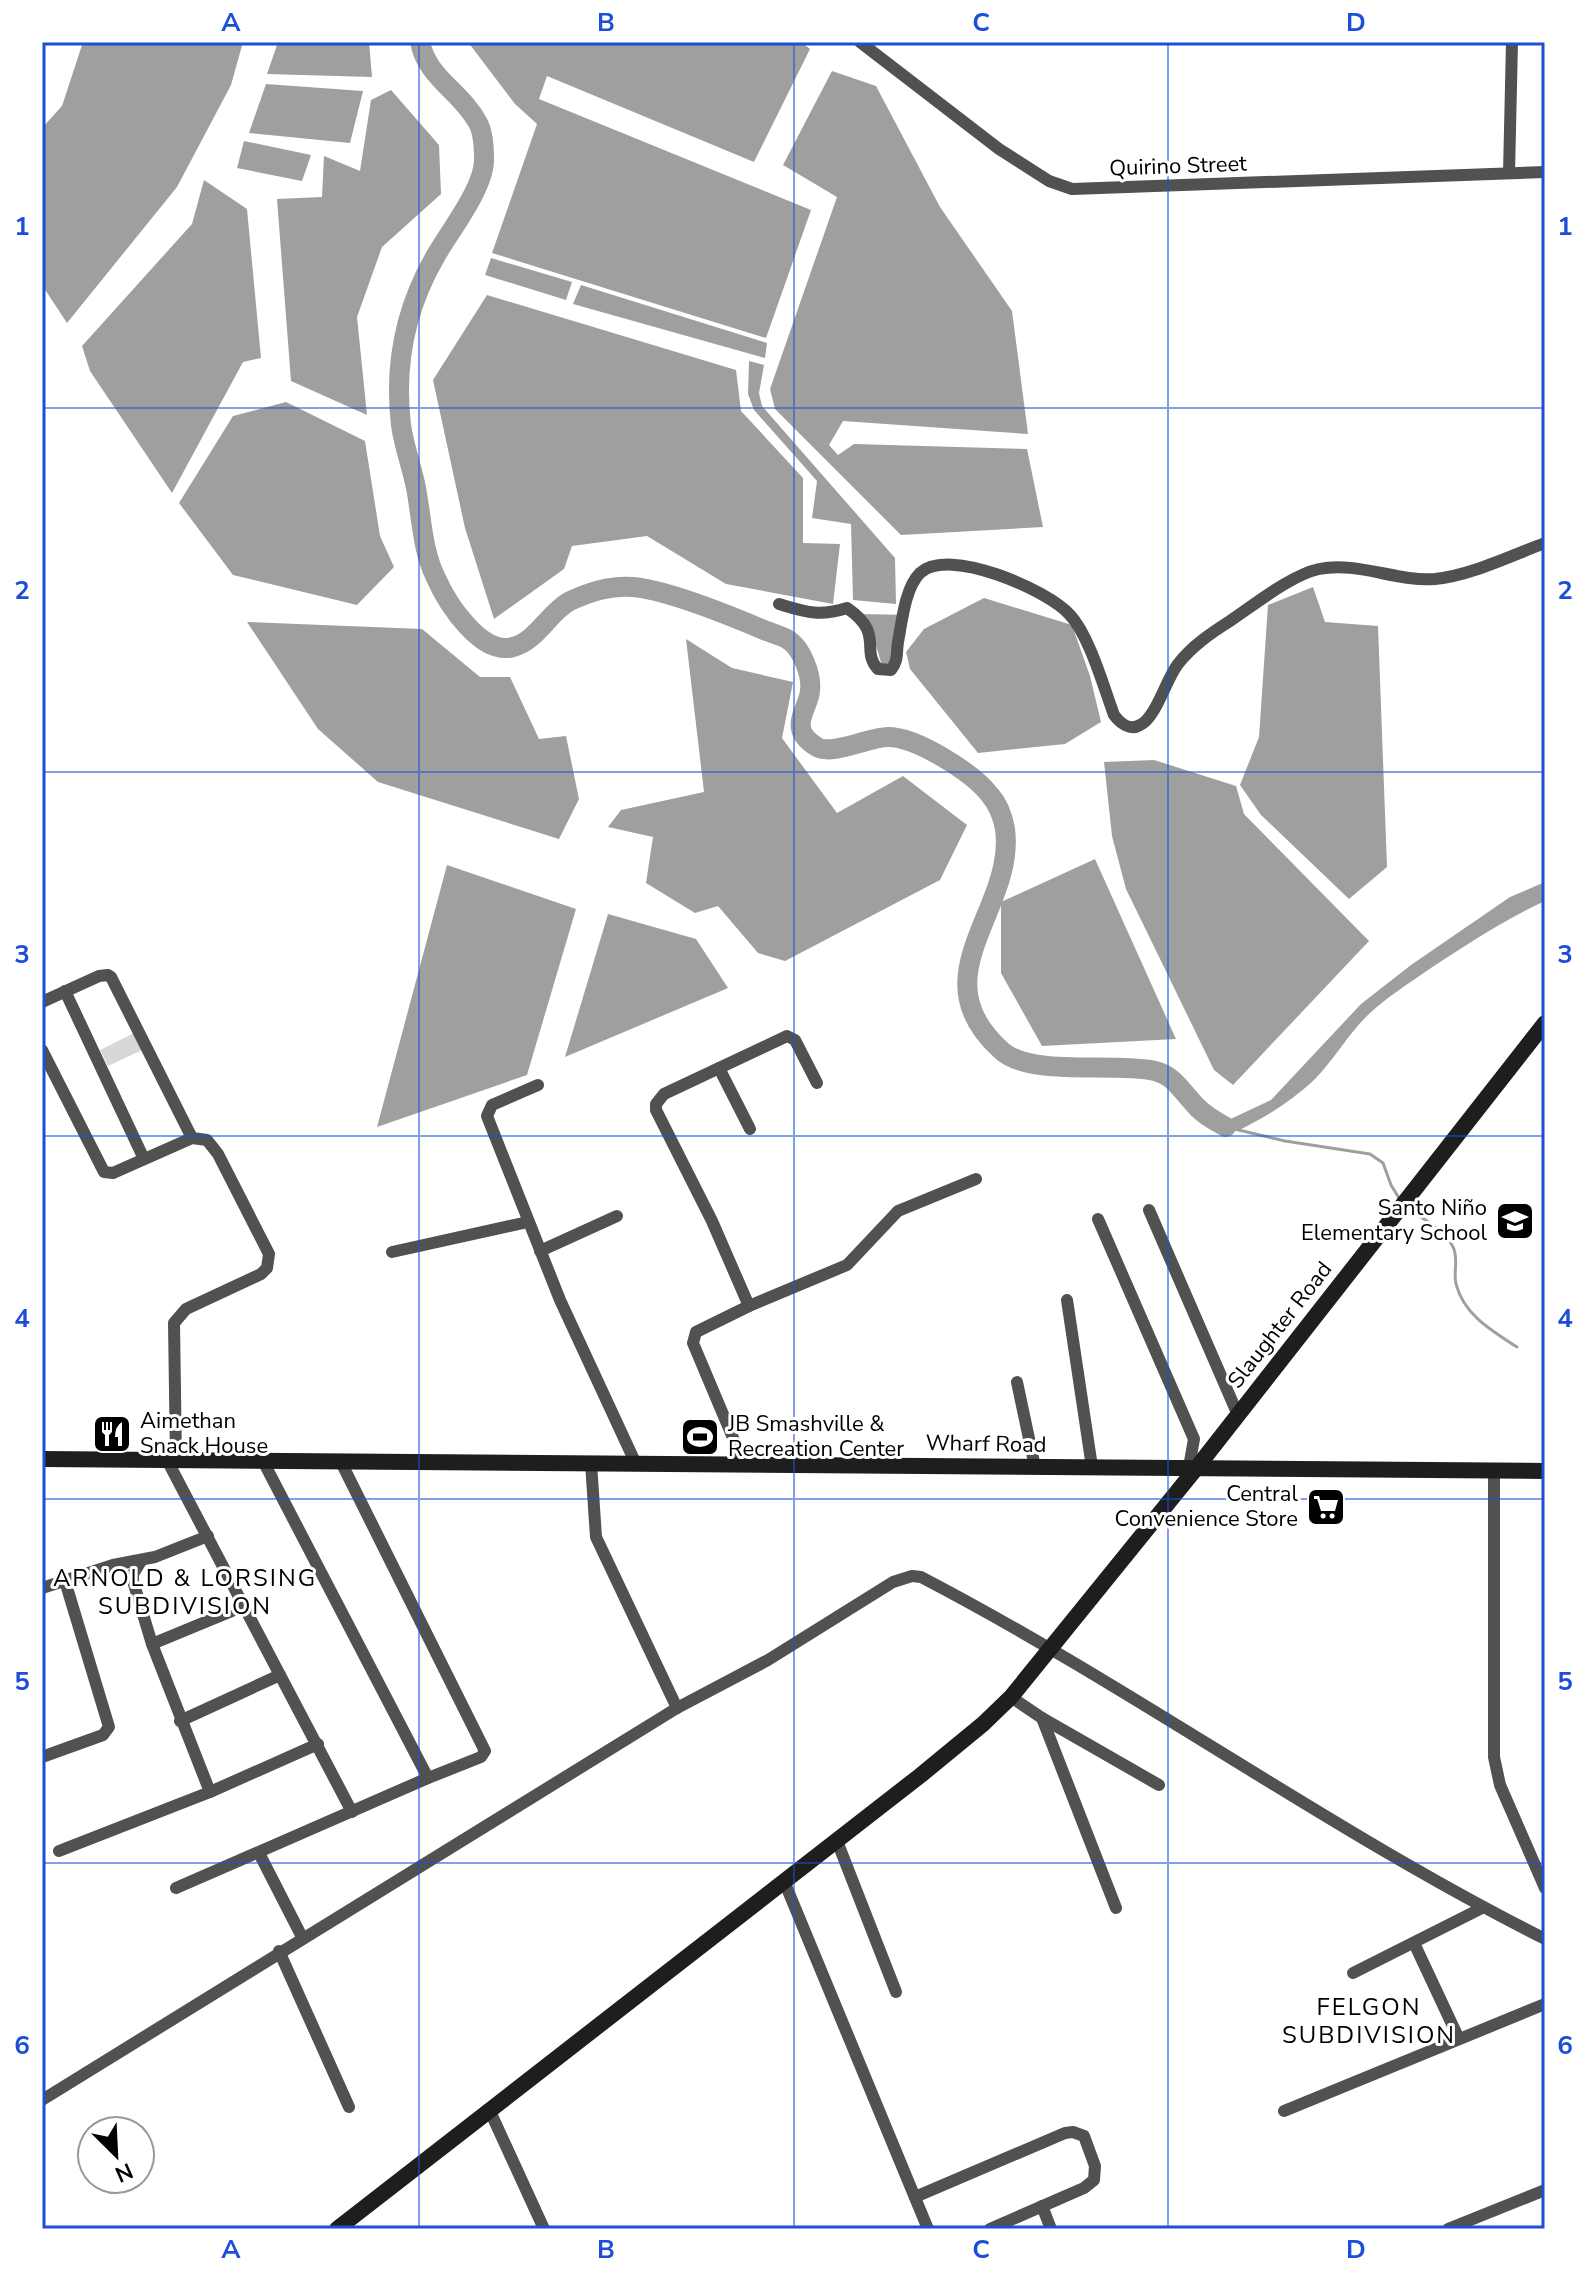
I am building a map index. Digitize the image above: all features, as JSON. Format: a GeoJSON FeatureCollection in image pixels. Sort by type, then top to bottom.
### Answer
{"type":"FeatureCollection","features":[{"type":"Feature","properties":{"kind":"street","name":"Quirino Street"},"geometry":{"type":"LineString","coordinates":[[860,42],[999,149],[1049,181],[1072,189],[1545,172]]}},
{"type":"Feature","properties":{"kind":"street"},"geometry":{"type":"LineString","coordinates":[[1509,173],[1512,42]]}},
{"type":"Feature","properties":{"kind":"street"},"geometry":{"type":"LineString","coordinates":[[779,604],[816,614],[829,614],[847,608],[865,622],[871,634],[874,665],[878,669],[891,670],[898,661],[898,645],[911,585],[922,571],[937,564],[956,564],[1012,579],[1055,601],[1070,615],[1080,628],[1114,715],[1123,725],[1139,726],[1153,711],[1167,678],[1180,661],[1210,634],[1301,576],[1320,569],[1344,569],[1419,579],[1437,578],[1461,574],[1545,543]]}},
{"type":"Feature","properties":{"kind":"street"},"geometry":{"type":"LineString","coordinates":[[42,1002],[104,974],[111,977],[192,1138]]}},
{"type":"Feature","properties":{"kind":"street"},"geometry":{"type":"LineString","coordinates":[[65,991],[144,1159]]}},
{"type":"Feature","properties":{"kind":"street","name":"Slaughter Road"},"geometry":{"type":"LineString","coordinates":[[337,2229],[837,1841],[983,1724],[1011,1697],[1238,1415],[1545,1023]]}},
{"type":"Feature","properties":{"kind":"street"},"geometry":{"type":"LineString","coordinates":[[749,1306],[712,1221],[656,1110],[658,1100],[664,1094],[787,1036],[795,1040],[817,1083]]}},
{"type":"Feature","properties":{"kind":"street"},"geometry":{"type":"LineString","coordinates":[[42,1050],[104,1172],[113,1173],[192,1138],[207,1140],[218,1154],[269,1254],[269,1261],[261,1274],[186,1309],[174,1323],[172,1460],[208,1536],[352,1812]]}},
{"type":"Feature","properties":{"kind":"street"},"geometry":{"type":"LineString","coordinates":[[719,1068],[750,1129]]}},
{"type":"Feature","properties":{"kind":"street"},"geometry":{"type":"LineString","coordinates":[[538,1085],[492,1105],[487,1112],[489,1123],[540,1251],[636,1464]]}},
{"type":"Feature","properties":{"kind":"street"},"geometry":{"type":"LineString","coordinates":[[744,1464],[693,1337],[701,1329],[749,1306],[847,1265],[898,1211],[976,1179]]}},
{"type":"Feature","properties":{"kind":"street"},"geometry":{"type":"LineString","coordinates":[[1149,1210],[1238,1415]]}},
{"type":"Feature","properties":{"kind":"street"},"geometry":{"type":"LineString","coordinates":[[540,1251],[617,1216]]}},
{"type":"Feature","properties":{"kind":"street"},"geometry":{"type":"LineString","coordinates":[[1098,1219],[1194,1439],[1194,1466]]}},
{"type":"Feature","properties":{"kind":"street"},"geometry":{"type":"LineString","coordinates":[[392,1252],[528,1222]]}},
{"type":"Feature","properties":{"kind":"street"},"geometry":{"type":"LineString","coordinates":[[1067,1300],[1092,1467]]}},
{"type":"Feature","properties":{"kind":"street"},"geometry":{"type":"LineString","coordinates":[[1017,1382],[1035,1467]]}},
{"type":"Feature","properties":{"kind":"street","name":"Wharf Road"},"geometry":{"type":"LineString","coordinates":[[42,1459],[1545,1471]]}},
{"type":"Feature","properties":{"kind":"street"},"geometry":{"type":"LineString","coordinates":[[263,1461],[428,1778]]}},
{"type":"Feature","properties":{"kind":"street"},"geometry":{"type":"LineString","coordinates":[[176,1888],[481,1757],[485,1751],[341,1462]]}},
{"type":"Feature","properties":{"kind":"street"},"geometry":{"type":"LineString","coordinates":[[591,1463],[596,1537],[677,1708]]}},
{"type":"Feature","properties":{"kind":"street"},"geometry":{"type":"LineString","coordinates":[[1494,1471],[1494,1757],[1500,1785],[1545,1888]]}},
{"type":"Feature","properties":{"kind":"street"},"geometry":{"type":"LineString","coordinates":[[42,1588],[122,1563],[141,1561],[208,1536]]}},
{"type":"Feature","properties":{"kind":"street"},"geometry":{"type":"LineString","coordinates":[[141,1561],[133,1577],[152,1644],[210,1792]]}},
{"type":"Feature","properties":{"kind":"street"},"geometry":{"type":"LineString","coordinates":[[43,2095],[677,1708],[768,1660],[893,1582],[912,1576],[921,1577],[1050,1648],[1267,1782],[1482,1908],[1545,1939]]}},
{"type":"Feature","properties":{"kind":"street"},"geometry":{"type":"LineString","coordinates":[[42,1757],[103,1735],[109,1727],[65,1581]]}},
{"type":"Feature","properties":{"kind":"street"},"geometry":{"type":"LineString","coordinates":[[152,1644],[244,1606]]}},
{"type":"Feature","properties":{"kind":"street"},"geometry":{"type":"LineString","coordinates":[[180,1721],[280,1675]]}},
{"type":"Feature","properties":{"kind":"street"},"geometry":{"type":"LineString","coordinates":[[1011,1697],[1159,1785]]}},
{"type":"Feature","properties":{"kind":"street"},"geometry":{"type":"LineString","coordinates":[[1042,1718],[1116,1908]]}},
{"type":"Feature","properties":{"kind":"street"},"geometry":{"type":"LineString","coordinates":[[59,1851],[210,1792],[318,1744]]}},
{"type":"Feature","properties":{"kind":"street"},"geometry":{"type":"LineString","coordinates":[[837,1841],[896,1992]]}},
{"type":"Feature","properties":{"kind":"street"},"geometry":{"type":"LineString","coordinates":[[259,1853],[302,1937]]}},
{"type":"Feature","properties":{"kind":"street"},"geometry":{"type":"LineString","coordinates":[[784,1881],[928,2229]]}},
{"type":"Feature","properties":{"kind":"street"},"geometry":{"type":"LineString","coordinates":[[1353,1973],[1482,1908]]}},
{"type":"Feature","properties":{"kind":"street"},"geometry":{"type":"LineString","coordinates":[[1414,1943],[1459,2039]]}},
{"type":"Feature","properties":{"kind":"street"},"geometry":{"type":"LineString","coordinates":[[279,1951],[349,2107]]}},
{"type":"Feature","properties":{"kind":"street"},"geometry":{"type":"LineString","coordinates":[[1284,2111],[1545,2004]]}},
{"type":"Feature","properties":{"kind":"street"},"geometry":{"type":"LineString","coordinates":[[489,2109],[544,2229]]}},
{"type":"Feature","properties":{"kind":"street"},"geometry":{"type":"LineString","coordinates":[[915,2197],[1065,2133],[1079,2133],[1086,2140],[1095,2166],[1094,2180],[1084,2188],[990,2229]]}},
{"type":"Feature","properties":{"kind":"street"},"geometry":{"type":"LineString","coordinates":[[1448,2229],[1464,2226],[1545,2190]]}},
{"type":"Feature","properties":{"kind":"street"},"geometry":{"type":"LineString","coordinates":[[1042,2206],[1051,2229]]}},
{"type":"Feature","properties":{"kind":"shaded area"},"geometry":{"type":"Polygon","coordinates":[[[83,42],[243,42],[231,85],[177,187],[67,323],[42,285],[42,128],[62,106],[83,42]]]}},
{"type":"Feature","properties":{"kind":"shaded area"},"geometry":{"type":"Polygon","coordinates":[[[278,42],[369,42],[372,77],[267,74],[278,42]]]}},
{"type":"Feature","properties":{"kind":"shaded area"},"geometry":{"type":"Polygon","coordinates":[[[468,42],[801,42],[810,49],[754,162],[547,76],[539,99],[811,210],[766,338],[492,253],[537,124],[515,104],[468,42]]]}},
{"type":"Feature","properties":{"kind":"shaded area"},"geometry":{"type":"Polygon","coordinates":[[[832,71],[876,86],[940,207],[1012,311],[1028,434],[843,421],[829,445],[838,455],[854,444],[1027,449],[1043,527],[901,535],[775,409],[770,389],[837,197],[783,165],[832,71]]]}},
{"type":"Feature","properties":{"kind":"shaded area"},"geometry":{"type":"Polygon","coordinates":[[[266,84],[363,91],[350,143],[249,133],[266,84]]]}},
{"type":"Feature","properties":{"kind":"shaded area"},"geometry":{"type":"Polygon","coordinates":[[[391,90],[439,145],[441,194],[382,247],[357,317],[367,415],[291,381],[277,199],[322,197],[324,156],[360,171],[371,100],[391,90]]]}},
{"type":"Feature","properties":{"kind":"shaded area"},"geometry":{"type":"Polygon","coordinates":[[[244,141],[311,155],[302,181],[237,168],[244,141]]]}},
{"type":"Feature","properties":{"kind":"shaded area"},"geometry":{"type":"Polygon","coordinates":[[[204,180],[247,209],[261,358],[243,362],[172,493],[90,371],[82,346],[192,224],[204,180]]]}},
{"type":"Feature","properties":{"kind":"shaded area"},"geometry":{"type":"Polygon","coordinates":[[[491,258],[572,282],[566,300],[485,275],[491,258]]]}},
{"type":"Feature","properties":{"kind":"shaded area"},"geometry":{"type":"Polygon","coordinates":[[[581,285],[767,343],[765,358],[573,304],[581,285]]]}},
{"type":"Feature","properties":{"kind":"shaded area"},"geometry":{"type":"Polygon","coordinates":[[[487,295],[736,370],[741,411],[803,478],[803,543],[840,544],[833,604],[726,584],[647,536],[572,546],[564,569],[494,619],[465,528],[433,380],[487,295]]]}},
{"type":"Feature","properties":{"kind":"shaded area"},"geometry":{"type":"Polygon","coordinates":[[[749,361],[764,365],[759,393],[762,406],[895,558],[896,604],[853,600],[851,524],[812,518],[817,481],[754,410],[748,394],[749,361]]]}},
{"type":"Feature","properties":{"kind":"shaded area"},"geometry":{"type":"Polygon","coordinates":[[[286,402],[365,441],[380,536],[394,567],[357,605],[233,575],[179,503],[233,416],[286,402]]]}},
{"type":"Feature","properties":{"kind":"shaded area"},"geometry":{"type":"Polygon","coordinates":[[[1313,587],[1325,622],[1378,626],[1387,867],[1349,899],[1261,815],[1240,785],[1259,737],[1268,605],[1313,587]]]}},
{"type":"Feature","properties":{"kind":"shaded area"},"geometry":{"type":"Polygon","coordinates":[[[984,598],[1072,625],[1090,676],[1101,722],[1065,744],[978,753],[910,669],[906,652],[924,629],[984,598]]]}},
{"type":"Feature","properties":{"kind":"shaded area"},"geometry":{"type":"Polygon","coordinates":[[[860,614],[909,615],[899,639],[897,662],[882,666],[874,638],[860,614]]]}},
{"type":"Feature","properties":{"kind":"shaded area"},"geometry":{"type":"Polygon","coordinates":[[[247,622],[422,629],[480,677],[510,677],[539,739],[566,736],[579,799],[559,839],[378,782],[318,729],[247,622]]]}},
{"type":"Feature","properties":{"kind":"shaded area"},"geometry":{"type":"Polygon","coordinates":[[[686,639],[732,668],[793,682],[782,738],[837,813],[903,776],[967,825],[940,880],[785,961],[758,953],[718,906],[695,913],[646,883],[653,837],[608,827],[621,810],[704,792],[686,639]]]}},
{"type":"Feature","properties":{"kind":"shaded area"},"geometry":{"type":"Polygon","coordinates":[[[1154,760],[1236,786],[1244,814],[1369,941],[1233,1085],[1214,1070],[1126,889],[1112,836],[1104,762],[1154,760]]]}},
{"type":"Feature","properties":{"kind":"shaded area"},"geometry":{"type":"Polygon","coordinates":[[[1095,859],[1176,1039],[1042,1046],[1001,973],[1001,902],[1095,859]]]}},
{"type":"Feature","properties":{"kind":"shaded area"},"geometry":{"type":"Polygon","coordinates":[[[447,865],[576,909],[527,1075],[377,1127],[447,865]]]}},
{"type":"Feature","properties":{"kind":"shaded area"},"geometry":{"type":"Polygon","coordinates":[[[1545,882],[1545,901],[1471,942],[1376,1008],[1314,1080],[1296,1095],[1237,1131],[1220,1124],[1271,1100],[1361,1004],[1411,965],[1510,897],[1545,882]]]}},
{"type":"Feature","properties":{"kind":"shaded area"},"geometry":{"type":"Polygon","coordinates":[[[608,914],[696,939],[728,988],[565,1057],[608,914]]]}},
{"type":"Feature","properties":{"kind":"shaded area"},"geometry":{"type":"Polygon","coordinates":[[[134,1033],[142,1050],[108,1066],[100,1050],[134,1033]]]}},
{"type":"Feature","properties":{"kind":"waterway"},"geometry":{"type":"LineString","coordinates":[[420,42],[437,75],[478,123],[484,150],[479,183],[435,257],[416,297],[404,338],[399,381],[401,425],[428,556],[441,589],[457,613],[477,636],[489,644],[501,648],[513,647],[529,639],[570,601],[600,590],[633,587],[699,604],[787,639],[802,657],[808,671],[810,691],[801,719],[803,733],[808,740],[824,749],[888,737],[914,743],[944,758],[971,777],[998,807],[1005,829],[1005,859],[968,969],[968,996],[978,1023],[1002,1051],[1032,1064],[1162,1073],[1203,1112],[1226,1127]]}},
{"type":"Feature","properties":{"kind":"waterway"},"geometry":{"type":"LineString","coordinates":[[1226,1127],[1285,1141],[1370,1154],[1383,1163],[1399,1198]]}},
{"type":"Feature","properties":{"kind":"waterway"},"geometry":{"type":"LineString","coordinates":[[1410,1209],[1440,1231],[1453,1247],[1456,1284],[1465,1305],[1480,1321],[1517,1347]]}},
{"type":"Feature","properties":{"kind":"place","name":"Santo Niño Elementary School"},"geometry":{"type":"Point","coordinates":[1515,1221]}},
{"type":"Feature","properties":{"kind":"place","name":"Aimethan Snack House"},"geometry":{"type":"Point","coordinates":[112,1434]}},
{"type":"Feature","properties":{"kind":"place","name":"JB Smashville & Recreation Center"},"geometry":{"type":"Point","coordinates":[700,1437]}},
{"type":"Feature","properties":{"kind":"place","name":"Central Convenience Store"},"geometry":{"type":"Point","coordinates":[1326,1507]}},
{"type":"Feature","properties":{"kind":"district","name":"ARNOLD & LORSING SUBDIVISION"},"geometry":{"type":"Point","coordinates":[185,1592]}},
{"type":"Feature","properties":{"kind":"district","name":"FELGON SUBDIVISION"},"geometry":{"type":"Point","coordinates":[1369,2021]}}]}
